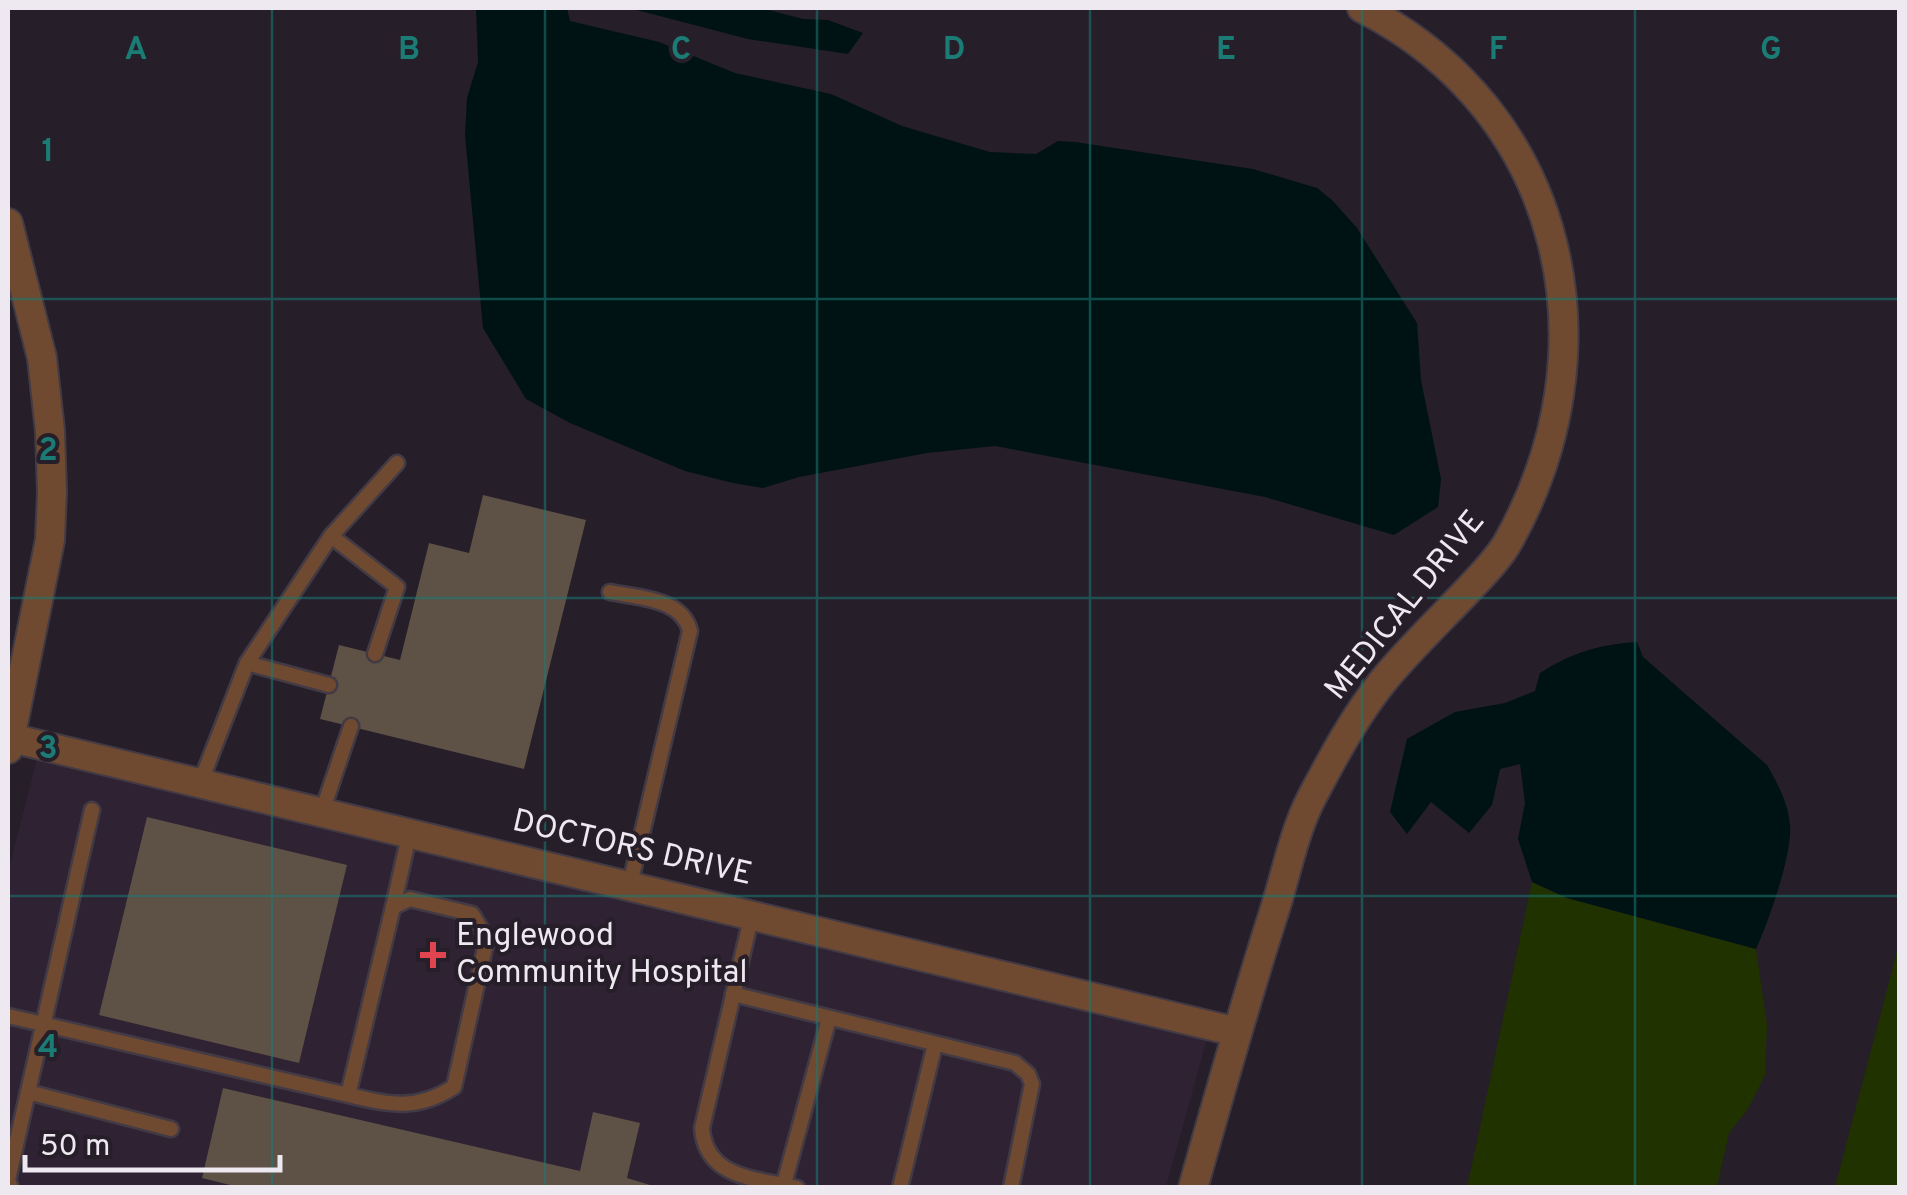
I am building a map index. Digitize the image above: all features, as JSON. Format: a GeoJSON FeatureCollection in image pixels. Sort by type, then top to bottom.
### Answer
{"type":"FeatureCollection","features":[{"type":"Feature","properties":{"kind":"street","name":"MEDICAL DRIVE"},"geometry":{"type":"LineString","coordinates":[[1193,1188],[1236,1032],[1310,802],[1354,721],[1384,681],[1507,544],[1549,450],[1564,371],[1565,318],[1554,245],[1513,148],[1469,89],[1419,43],[1362,8]]}},
{"type":"Feature","properties":{"kind":"street"},"geometry":{"type":"LineString","coordinates":[[8,222],[42,358],[52,492],[50,540],[9,743]]}},
{"type":"Feature","properties":{"kind":"street","name":"DOCTORS DRIVE"},"geometry":{"type":"LineString","coordinates":[[9,743],[201,781],[1236,1032]]}},
{"type":"Feature","properties":{"kind":"lane"},"geometry":{"type":"LineString","coordinates":[[201,781],[247,662],[331,536],[397,462]]}},
{"type":"Feature","properties":{"kind":"lane"},"geometry":{"type":"LineString","coordinates":[[331,536],[397,587],[374,654]]}},
{"type":"Feature","properties":{"kind":"lane"},"geometry":{"type":"LineString","coordinates":[[610,592],[674,606],[686,616],[690,630],[630,884]]}},
{"type":"Feature","properties":{"kind":"lane"},"geometry":{"type":"LineString","coordinates":[[247,662],[329,686]]}},
{"type":"Feature","properties":{"kind":"lane"},"geometry":{"type":"LineString","coordinates":[[322,812],[351,726]]}},
{"type":"Feature","properties":{"kind":"lane"},"geometry":{"type":"LineString","coordinates":[[11,1188],[8,1180],[92,810]]}},
{"type":"Feature","properties":{"kind":"lane"},"geometry":{"type":"LineString","coordinates":[[348,1094],[410,831]]}},
{"type":"Feature","properties":{"kind":"lane"},"geometry":{"type":"LineString","coordinates":[[8,1016],[383,1103],[428,1103],[454,1087],[487,939],[472,914],[410,899],[393,907]]}},
{"type":"Feature","properties":{"kind":"lane"},"geometry":{"type":"LineString","coordinates":[[752,913],[702,1128],[703,1146],[713,1162],[734,1173],[791,1186],[829,1018]]}},
{"type":"Feature","properties":{"kind":"lane"},"geometry":{"type":"LineString","coordinates":[[733,994],[1015,1064],[1028,1074],[1032,1084],[1010,1188]]}},
{"type":"Feature","properties":{"kind":"lane"},"geometry":{"type":"LineString","coordinates":[[900,1188],[935,1044]]}},
{"type":"Feature","properties":{"kind":"lane"},"geometry":{"type":"LineString","coordinates":[[28,1092],[171,1129]]}},
{"type":"Feature","properties":{"kind":"shaded area"},"geometry":{"type":"Polygon","coordinates":[[[476,8],[567,8],[570,21],[659,42],[735,73],[831,94],[902,126],[990,152],[1036,154],[1058,141],[1075,142],[1253,169],[1317,188],[1357,228],[1417,323],[1421,380],[1441,479],[1438,507],[1394,535],[1265,497],[995,446],[927,453],[799,477],[763,488],[685,471],[570,423],[526,399],[483,328],[465,135],[467,98],[478,62],[476,8]]]}},
{"type":"Feature","properties":{"kind":"shaded area"},"geometry":{"type":"Polygon","coordinates":[[[629,8],[761,8],[803,19],[828,20],[863,33],[848,54],[748,39],[629,8]]]}},
{"type":"Feature","properties":{"kind":"shaded area"},"geometry":{"type":"Polygon","coordinates":[[[1637,642],[1643,657],[1767,765],[1782,794],[1790,825],[1788,852],[1756,949],[1567,898],[1532,882],[1518,839],[1525,803],[1520,764],[1500,769],[1492,805],[1469,833],[1431,802],[1407,834],[1390,812],[1407,739],[1455,712],[1505,703],[1535,691],[1540,673],[1563,660],[1598,647],[1637,642]]]}},
{"type":"Feature","properties":{"kind":"shaded area","name":"Englewood Community Hospital"},"geometry":{"type":"Polygon","coordinates":[[[37,759],[1207,1039],[1166,1187],[8,1188],[8,872],[37,759]]]}},
{"type":"Feature","properties":{"kind":"green space"},"geometry":{"type":"Polygon","coordinates":[[[1532,882],[1567,898],[1756,949],[1767,1025],[1765,1075],[1748,1109],[1729,1133],[1717,1187],[1467,1188],[1532,882]]]}},
{"type":"Feature","properties":{"kind":"green space"},"geometry":{"type":"Polygon","coordinates":[[[1899,944],[1899,1187],[1835,1187],[1899,944]]]}},
{"type":"Feature","properties":{"kind":"building"},"geometry":{"type":"Polygon","coordinates":[[[483,495],[586,520],[524,769],[320,719],[339,645],[400,660],[429,543],[469,553],[483,495]]]}},
{"type":"Feature","properties":{"kind":"building"},"geometry":{"type":"Polygon","coordinates":[[[147,817],[347,865],[299,1063],[99,1015],[147,817]]]}},
{"type":"Feature","properties":{"kind":"building"},"geometry":{"type":"Polygon","coordinates":[[[223,1088],[580,1171],[593,1112],[640,1123],[627,1178],[660,1188],[242,1188],[202,1178],[223,1088]]]}},
{"type":"Feature","properties":{"kind":"place","name":"Englewood Community Hospital"},"geometry":{"type":"Point","coordinates":[433,955]}}]}
